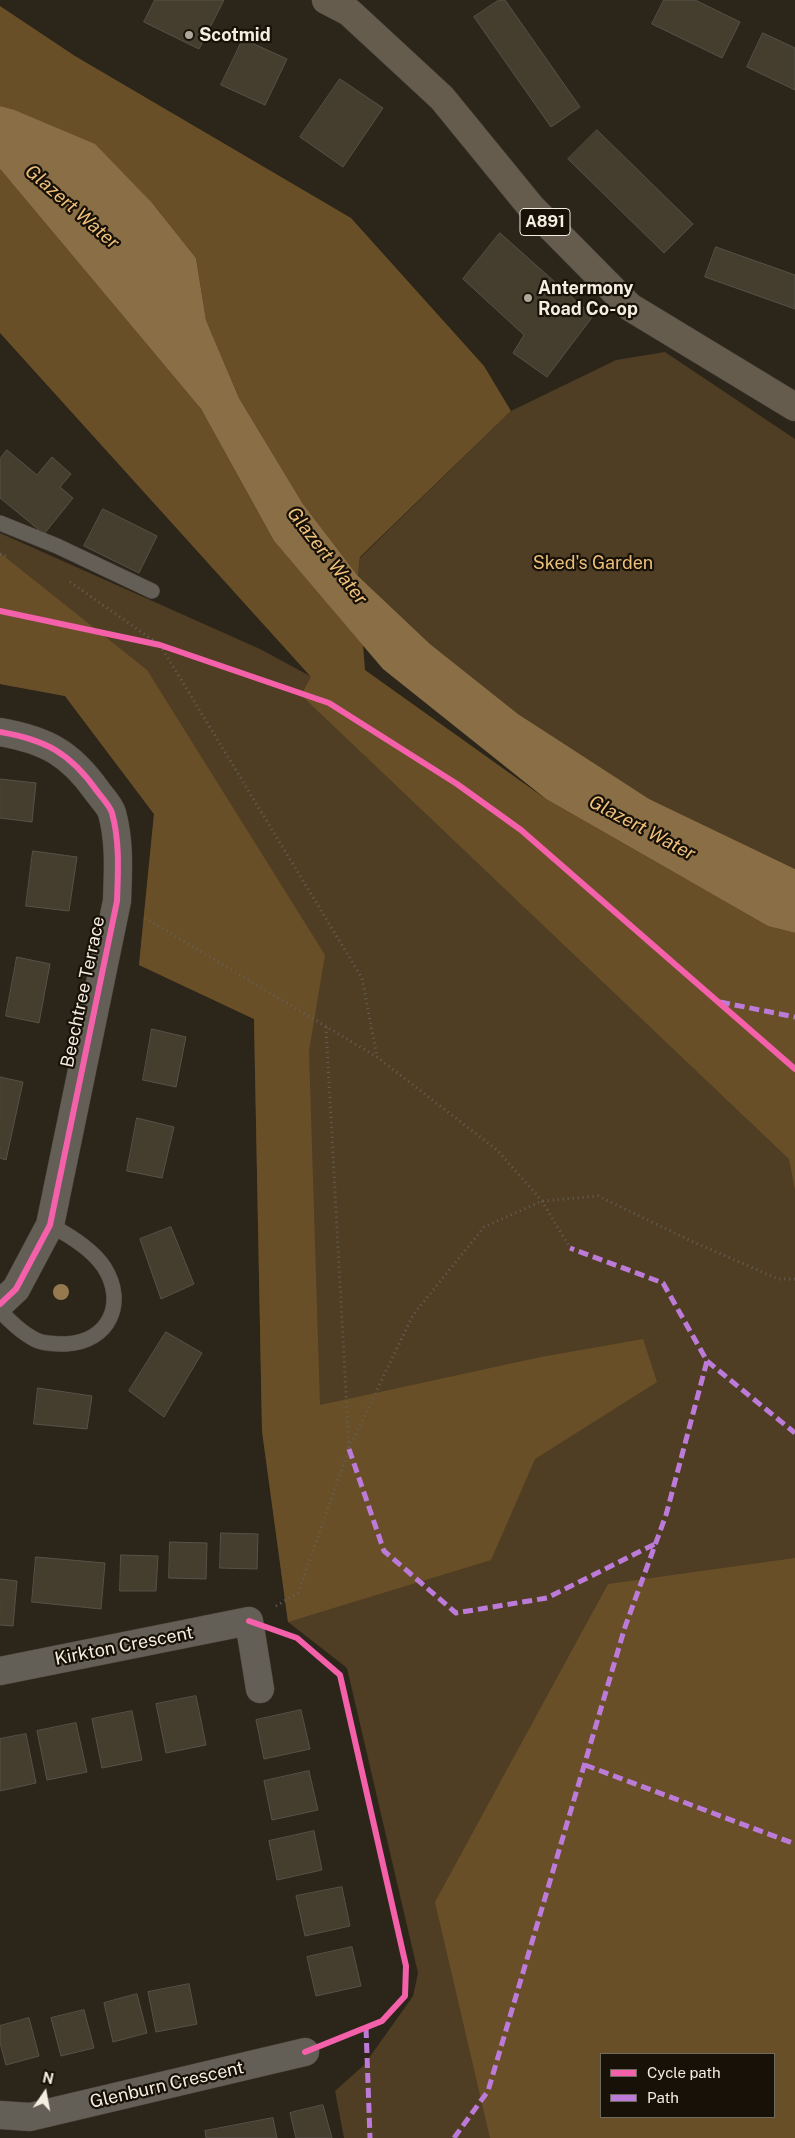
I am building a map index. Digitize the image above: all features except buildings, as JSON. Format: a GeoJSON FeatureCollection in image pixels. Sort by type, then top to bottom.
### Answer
{"type":"FeatureCollection","features":[{"type":"Feature","properties":{"kind":"main road","name":"A891"},"geometry":{"type":"LineString","coordinates":[[343,4],[442,98],[531,207],[630,308],[795,407]]}},
{"type":"Feature","properties":{"kind":"street","name":"Beechtree Terrace"},"geometry":{"type":"LineString","coordinates":[[0,732],[27,737],[62,752],[89,779],[112,812],[119,859],[117,901],[50,1225],[16,1289],[0,1304]]}},
{"type":"Feature","properties":{"kind":"street","name":"Kirkton Crescent"},"geometry":{"type":"LineString","coordinates":[[0,1671],[249,1622]]}},
{"type":"Feature","properties":{"kind":"street"},"geometry":{"type":"LineString","coordinates":[[249,1622],[260,1689]]}},
{"type":"Feature","properties":{"kind":"street","name":"Glenburn Crescent"},"geometry":{"type":"LineString","coordinates":[[0,2115],[30,2117],[305,2052]]}},
{"type":"Feature","properties":{"kind":"lane"},"geometry":{"type":"LineString","coordinates":[[0,523],[57,546],[152,591]]}},
{"type":"Feature","properties":{"kind":"lane"},"geometry":{"type":"LineString","coordinates":[[0,1311],[15,1326],[38,1341],[60,1344],[79,1344],[96,1335],[109,1322],[114,1307],[113,1288],[104,1267],[70,1235],[50,1225]]}},
{"type":"Feature","properties":{"kind":"path"},"geometry":{"type":"LineString","coordinates":[[0,554],[17,560]]}},
{"type":"Feature","properties":{"kind":"path"},"geometry":{"type":"LineString","coordinates":[[66,580],[160,645],[169,649]]}},
{"type":"Feature","properties":{"kind":"path"},"geometry":{"type":"LineString","coordinates":[[141,641],[160,645],[362,978],[377,1057]]}},
{"type":"Feature","properties":{"kind":"path"},"geometry":{"type":"LineString","coordinates":[[117,901],[377,1057],[497,1150],[542,1201],[570,1248]]}},
{"type":"Feature","properties":{"kind":"path"},"geometry":{"type":"LineString","coordinates":[[326,1026],[349,1449]]}},
{"type":"Feature","properties":{"kind":"path"},"geometry":{"type":"LineString","coordinates":[[249,1622],[298,1593],[349,1449],[413,1315],[484,1227],[542,1201],[598,1196],[689,1240],[778,1278],[795,1279]]}},
{"type":"Feature","properties":{"kind":"green space","name":"Sked's Garden"},"geometry":{"type":"Polygon","coordinates":[[[665,352],[795,439],[795,869],[648,799],[518,714],[430,644],[358,576],[360,558],[511,411],[616,360],[665,352]]]}},
{"type":"Feature","properties":{"kind":"green space"},"geometry":{"type":"Polygon","coordinates":[[[0,533],[260,649],[795,938],[795,2138],[344,2138],[335,2091],[364,2065],[413,1996],[418,1973],[347,1668],[288,1622],[262,1431],[254,1019],[139,965],[154,814],[65,696],[0,684],[0,533]]]}},
{"type":"Feature","properties":{"kind":"shaded area"},"geometry":{"type":"Polygon","coordinates":[[[0,6],[75,56],[351,218],[484,366],[511,411],[360,557],[358,576],[303,504],[239,398],[206,320],[196,258],[153,204],[12,109],[0,106],[0,6]]]}},
{"type":"Feature","properties":{"kind":"shaded area"},"geometry":{"type":"Polygon","coordinates":[[[0,169],[201,409],[274,541],[363,645],[365,670],[546,799],[768,926],[795,933],[795,1190],[789,1159],[301,695],[311,677],[0,333],[0,169]]]}},
{"type":"Feature","properties":{"kind":"shaded area"},"geometry":{"type":"Polygon","coordinates":[[[0,553],[147,670],[325,955],[309,1051],[320,1405],[541,1357],[643,1339],[657,1382],[535,1459],[491,1560],[288,1622],[262,1431],[254,1019],[139,965],[154,814],[65,696],[0,684],[0,553]]]}},
{"type":"Feature","properties":{"kind":"shaded area"},"geometry":{"type":"Polygon","coordinates":[[[795,1558],[795,2138],[490,2138],[435,1902],[608,1584],[795,1558]]]}},
{"type":"Feature","properties":{"kind":"water","name":"Glazert Water"},"geometry":{"type":"Polygon","coordinates":[[[0,106],[12,109],[95,144],[153,204],[196,258],[206,320],[239,398],[303,504],[358,576],[430,644],[518,714],[649,799],[795,869],[795,933],[768,926],[546,799],[383,669],[274,541],[201,409],[0,169],[0,106]]]}},
{"type":"Feature","properties":{"kind":"marked path"},"geometry":{"type":"LineString","coordinates":[[720,1002],[795,1017]]}},
{"type":"Feature","properties":{"kind":"marked path"},"geometry":{"type":"LineString","coordinates":[[454,2138],[488,2091],[625,1627],[666,1515],[707,1361],[663,1283],[570,1248]]}},
{"type":"Feature","properties":{"kind":"marked path"},"geometry":{"type":"LineString","coordinates":[[707,1361],[795,1433]]}},
{"type":"Feature","properties":{"kind":"marked path"},"geometry":{"type":"LineString","coordinates":[[349,1449],[384,1551],[456,1613],[547,1598],[655,1544]]}},
{"type":"Feature","properties":{"kind":"marked path"},"geometry":{"type":"LineString","coordinates":[[585,1765],[795,1844]]}},
{"type":"Feature","properties":{"kind":"marked path"},"geometry":{"type":"LineString","coordinates":[[366,2028],[370,2138]]}},
{"type":"Feature","properties":{"kind":"cycle path"},"geometry":{"type":"LineString","coordinates":[[0,611],[160,645],[329,703],[457,784],[521,830],[795,1069]]}},
{"type":"Feature","properties":{"kind":"cycle path"},"geometry":{"type":"LineString","coordinates":[[0,732],[31,739],[56,750],[87,778],[112,813],[115,824],[118,868],[117,901],[50,1225],[16,1289],[0,1304]]}},
{"type":"Feature","properties":{"kind":"cycle path"},"geometry":{"type":"LineString","coordinates":[[249,1621],[297,1638],[340,1675],[406,1966],[405,1996],[382,2021],[305,2052]]}},
{"type":"Feature","properties":{"kind":"place","name":"Scotmid"},"geometry":{"type":"Point","coordinates":[189,35]}},
{"type":"Feature","properties":{"kind":"place","name":"Antermony Road Co-op"},"geometry":{"type":"Point","coordinates":[528,298]}}]}
